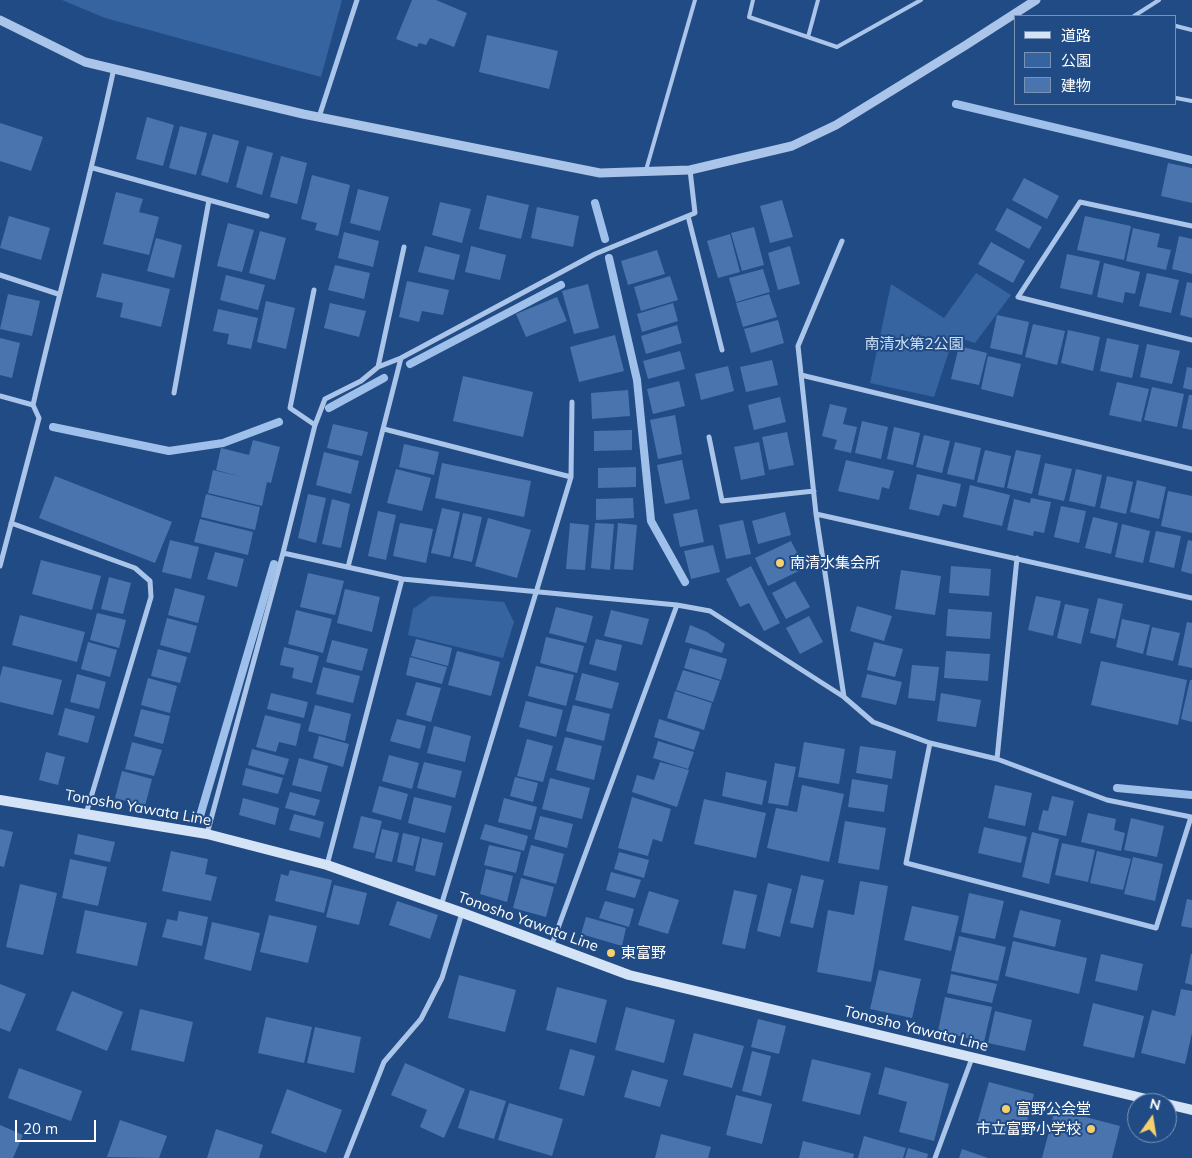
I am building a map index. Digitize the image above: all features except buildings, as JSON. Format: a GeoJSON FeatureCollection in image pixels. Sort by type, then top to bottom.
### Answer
{"type":"FeatureCollection","features":[{"type":"Feature","properties":{"kind":"main road","name":"Tonosho Yawata Line"},"geometry":{"type":"LineString","coordinates":[[0,800],[207,834],[327,865],[462,913],[550,948],[629,975],[1127,1095]]}},
{"type":"Feature","properties":{"kind":"main road"},"geometry":{"type":"LineString","coordinates":[[1177,1106],[1192,1110]]}},
{"type":"Feature","properties":{"kind":"street"},"geometry":{"type":"LineString","coordinates":[[319,117],[357,0]]}},
{"type":"Feature","properties":{"kind":"street"},"geometry":{"type":"LineString","coordinates":[[0,20],[85,62],[319,117],[600,173],[690,170],[792,146],[836,125],[1036,0]]}},
{"type":"Feature","properties":{"kind":"street"},"geometry":{"type":"LineString","coordinates":[[0,566],[39,418],[33,404],[58,294],[93,168],[114,68]]}},
{"type":"Feature","properties":{"kind":"street"},"geometry":{"type":"LineString","coordinates":[[93,168],[267,216]]}},
{"type":"Feature","properties":{"kind":"street"},"geometry":{"type":"LineString","coordinates":[[207,834],[283,553],[315,425],[325,399],[361,381],[378,367],[401,358],[595,254],[695,213],[690,170]]}},
{"type":"Feature","properties":{"kind":"street"},"geometry":{"type":"LineString","coordinates":[[174,393],[209,200]]}},
{"type":"Feature","properties":{"kind":"street"},"geometry":{"type":"LineString","coordinates":[[1192,226],[1080,202],[1018,297],[1192,340]]}},
{"type":"Feature","properties":{"kind":"street"},"geometry":{"type":"LineString","coordinates":[[688,216],[722,350]]}},
{"type":"Feature","properties":{"kind":"street"},"geometry":{"type":"LineString","coordinates":[[842,241],[798,346],[816,514],[844,697]]}},
{"type":"Feature","properties":{"kind":"street"},"geometry":{"type":"LineString","coordinates":[[378,367],[404,247]]}},
{"type":"Feature","properties":{"kind":"street"},"geometry":{"type":"LineString","coordinates":[[0,275],[58,294]]}},
{"type":"Feature","properties":{"kind":"street"},"geometry":{"type":"LineString","coordinates":[[314,290],[290,408],[315,425]]}},
{"type":"Feature","properties":{"kind":"street"},"geometry":{"type":"LineString","coordinates":[[348,566],[401,358]]}},
{"type":"Feature","properties":{"kind":"street"},"geometry":{"type":"LineString","coordinates":[[801,375],[1192,469]]}},
{"type":"Feature","properties":{"kind":"street"},"geometry":{"type":"LineString","coordinates":[[0,396],[33,404]]}},
{"type":"Feature","properties":{"kind":"street"},"geometry":{"type":"LineString","coordinates":[[440,906],[571,477],[572,402]]}},
{"type":"Feature","properties":{"kind":"street"},"geometry":{"type":"LineString","coordinates":[[384,429],[571,477]]}},
{"type":"Feature","properties":{"kind":"street"},"geometry":{"type":"LineString","coordinates":[[709,437],[722,501],[814,491]]}},
{"type":"Feature","properties":{"kind":"street"},"geometry":{"type":"LineString","coordinates":[[816,514],[1192,598]]}},
{"type":"Feature","properties":{"kind":"street"},"geometry":{"type":"LineString","coordinates":[[12,523],[135,568],[150,581],[151,597],[86,814]]}},
{"type":"Feature","properties":{"kind":"street"},"geometry":{"type":"LineString","coordinates":[[283,553],[402,579],[677,605],[710,611],[844,697],[873,722],[930,743],[996,759],[1106,800],[1191,817],[1156,928],[906,863],[930,743]]}},
{"type":"Feature","properties":{"kind":"street"},"geometry":{"type":"LineString","coordinates":[[996,759],[1017,558]]}},
{"type":"Feature","properties":{"kind":"street"},"geometry":{"type":"LineString","coordinates":[[327,865],[402,579]]}},
{"type":"Feature","properties":{"kind":"street"},"geometry":{"type":"LineString","coordinates":[[550,948],[677,605]]}},
{"type":"Feature","properties":{"kind":"street"},"geometry":{"type":"LineString","coordinates":[[346,1158],[384,1062],[421,1019],[442,978],[462,913]]}},
{"type":"Feature","properties":{"kind":"street"},"geometry":{"type":"LineString","coordinates":[[935,1158],[972,1058]]}},
{"type":"Feature","properties":{"kind":"lane"},"geometry":{"type":"LineString","coordinates":[[645,172],[694,0]]}},
{"type":"Feature","properties":{"kind":"lane"},"geometry":{"type":"LineString","coordinates":[[753,0],[749,17],[837,47],[921,0]]}},
{"type":"Feature","properties":{"kind":"lane"},"geometry":{"type":"LineString","coordinates":[[808,37],[818,0]]}},
{"type":"Feature","properties":{"kind":"lane"},"geometry":{"type":"LineString","coordinates":[[1136,15],[1159,0]]}},
{"type":"Feature","properties":{"kind":"lane"},"geometry":{"type":"LineString","coordinates":[[1177,26],[1192,30]]}},
{"type":"Feature","properties":{"kind":"lane"},"geometry":{"type":"LineString","coordinates":[[1177,98],[1192,101]]}},
{"type":"Feature","properties":{"kind":"green space"},"geometry":{"type":"Polygon","coordinates":[[[62,0],[342,0],[321,77],[105,18],[62,0]]]}},
{"type":"Feature","properties":{"kind":"green space","name":"南清水第2公園"},"geometry":{"type":"Polygon","coordinates":[[[976,273],[1011,295],[975,343],[954,336],[934,397],[870,383],[891,284],[944,318],[976,273]]]}},
{"type":"Feature","properties":{"kind":"green space"},"geometry":{"type":"Polygon","coordinates":[[[431,596],[504,602],[514,622],[503,658],[408,635],[413,609],[431,596]]]}},
{"type":"Feature","properties":{"kind":"waterway"},"geometry":{"type":"LineString","coordinates":[[956,104],[1192,160]]}},
{"type":"Feature","properties":{"kind":"waterway"},"geometry":{"type":"LineString","coordinates":[[595,203],[605,239]]}},
{"type":"Feature","properties":{"kind":"waterway"},"geometry":{"type":"LineString","coordinates":[[609,258],[637,380],[651,521],[685,582]]}},
{"type":"Feature","properties":{"kind":"waterway"},"geometry":{"type":"LineString","coordinates":[[410,364],[561,285]]}},
{"type":"Feature","properties":{"kind":"waterway"},"geometry":{"type":"LineString","coordinates":[[329,408],[384,378]]}},
{"type":"Feature","properties":{"kind":"waterway"},"geometry":{"type":"LineString","coordinates":[[53,427],[169,451],[223,443],[279,422]]}},
{"type":"Feature","properties":{"kind":"waterway"},"geometry":{"type":"LineString","coordinates":[[200,816],[274,564]]}},
{"type":"Feature","properties":{"kind":"waterway"},"geometry":{"type":"LineString","coordinates":[[1117,788],[1192,795]]}},
{"type":"Feature","properties":{"kind":"place","name":"南清水集会所"},"geometry":{"type":"Point","coordinates":[780,563]}},
{"type":"Feature","properties":{"kind":"place","name":"東富野"},"geometry":{"type":"Point","coordinates":[611,953]}},
{"type":"Feature","properties":{"kind":"place","name":"富野公会堂"},"geometry":{"type":"Point","coordinates":[1006,1109]}},
{"type":"Feature","properties":{"kind":"place","name":"市立富野小学校"},"geometry":{"type":"Point","coordinates":[1091,1129]}}]}
